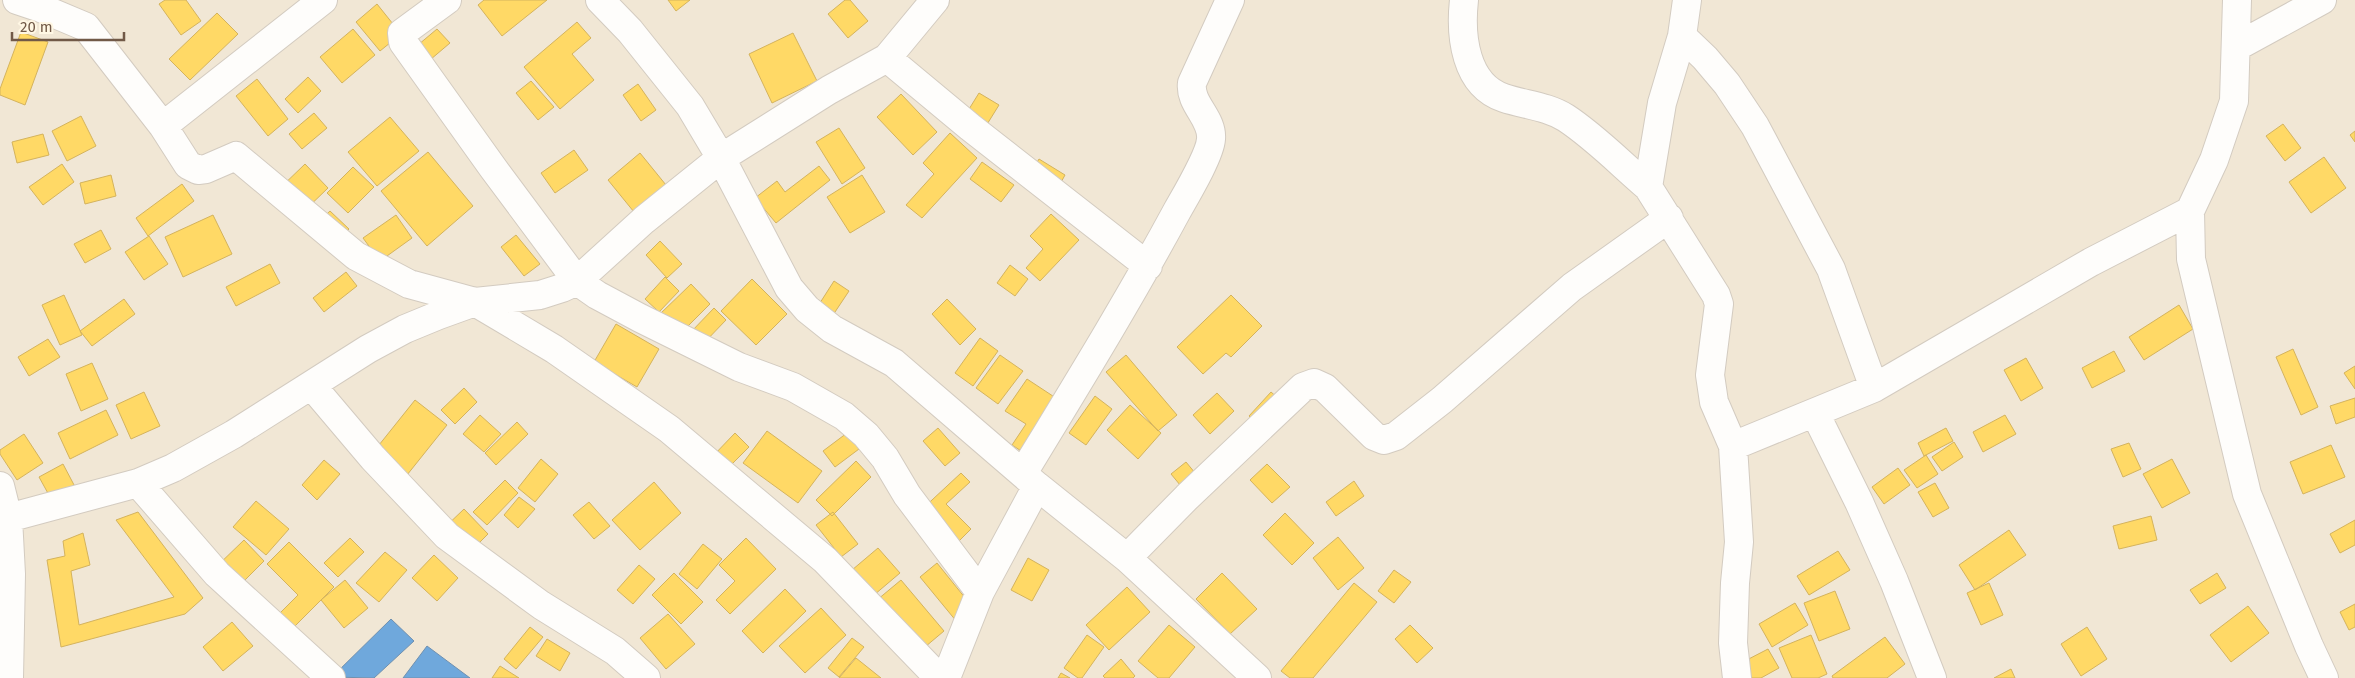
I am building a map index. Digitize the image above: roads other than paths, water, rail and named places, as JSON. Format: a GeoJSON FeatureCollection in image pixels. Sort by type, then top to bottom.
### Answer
{"type":"FeatureCollection","features":[{"type":"Feature","properties":{"kind":"street"},"geometry":{"type":"LineString","coordinates":[[17,0],[86,27],[163,126],[188,165],[193,168],[206,169],[236,156],[356,256],[409,284],[475,302],[554,349],[669,429],[825,560],[939,678]]}},
{"type":"Feature","properties":{"kind":"street"},"geometry":{"type":"LineString","coordinates":[[163,126],[323,0]]}},
{"type":"Feature","properties":{"kind":"street"},"geometry":{"type":"LineString","coordinates":[[446,0],[402,33],[403,42],[493,168],[577,280],[596,295],[640,318],[739,367],[793,387],[844,416],[866,435],[885,458],[907,495],[980,592]]}},
{"type":"Feature","properties":{"kind":"street"},"geometry":{"type":"LineString","coordinates":[[600,0],[630,31],[690,106],[721,158],[789,288],[807,309],[832,328],[894,363],[1030,479],[1127,558],[1257,678]]}},
{"type":"Feature","properties":{"kind":"street"},"geometry":{"type":"LineString","coordinates":[[4,518],[138,483],[173,468],[312,386],[368,349],[406,329],[475,302],[540,294],[562,288],[577,280],[644,220],[721,158],[829,90],[887,58],[935,0]]}},
{"type":"Feature","properties":{"kind":"street"},"geometry":{"type":"LineString","coordinates":[[946,678],[980,592],[1030,479],[1148,266],[1197,173],[1211,139],[1205,120],[1191,95],[1192,83],[1230,0]]}},
{"type":"Feature","properties":{"kind":"street"},"geometry":{"type":"LineString","coordinates":[[1464,0],[1464,41],[1474,73],[1480,82],[1503,97],[1543,107],[1565,117],[1648,187],[1716,295],[1719,304],[1712,342],[1710,388],[1733,446],[1739,542],[1735,583],[1734,677]]}},
{"type":"Feature","properties":{"kind":"street"},"geometry":{"type":"LineString","coordinates":[[1648,187],[1662,103],[1682,36],[1687,0]]}},
{"type":"Feature","properties":{"kind":"street"},"geometry":{"type":"LineString","coordinates":[[2237,0],[2234,101],[2226,131],[2190,211],[2190,259],[2247,494],[2324,678]]}},
{"type":"Feature","properties":{"kind":"street"},"geometry":{"type":"LineString","coordinates":[[2236,47],[2322,0]]}},
{"type":"Feature","properties":{"kind":"street"},"geometry":{"type":"LineString","coordinates":[[1682,36],[1706,58],[1727,84],[1755,126],[1831,269],[1874,388]]}},
{"type":"Feature","properties":{"kind":"street"},"geometry":{"type":"LineString","coordinates":[[887,58],[970,127],[1148,266]]}},
{"type":"Feature","properties":{"kind":"street"},"geometry":{"type":"LineString","coordinates":[[1733,446],[1815,414],[1874,388],[2092,262],[2190,211]]}},
{"type":"Feature","properties":{"kind":"street"},"geometry":{"type":"LineString","coordinates":[[1127,558],[1187,497],[1303,387],[1314,383],[1325,388],[1374,436],[1384,440],[1396,436],[1442,400],[1572,287],[1669,218]]}},
{"type":"Feature","properties":{"kind":"street"},"geometry":{"type":"LineString","coordinates":[[312,386],[380,465],[447,536],[541,605],[615,651],[646,678]]}},
{"type":"Feature","properties":{"kind":"street"},"geometry":{"type":"LineString","coordinates":[[1815,414],[1863,511],[1894,581],[1932,678]]}},
{"type":"Feature","properties":{"kind":"street"},"geometry":{"type":"LineString","coordinates":[[138,483],[217,574],[331,678]]}},
{"type":"Feature","properties":{"kind":"street"},"geometry":{"type":"LineString","coordinates":[[0,486],[11,574],[9,678]]}}]}
